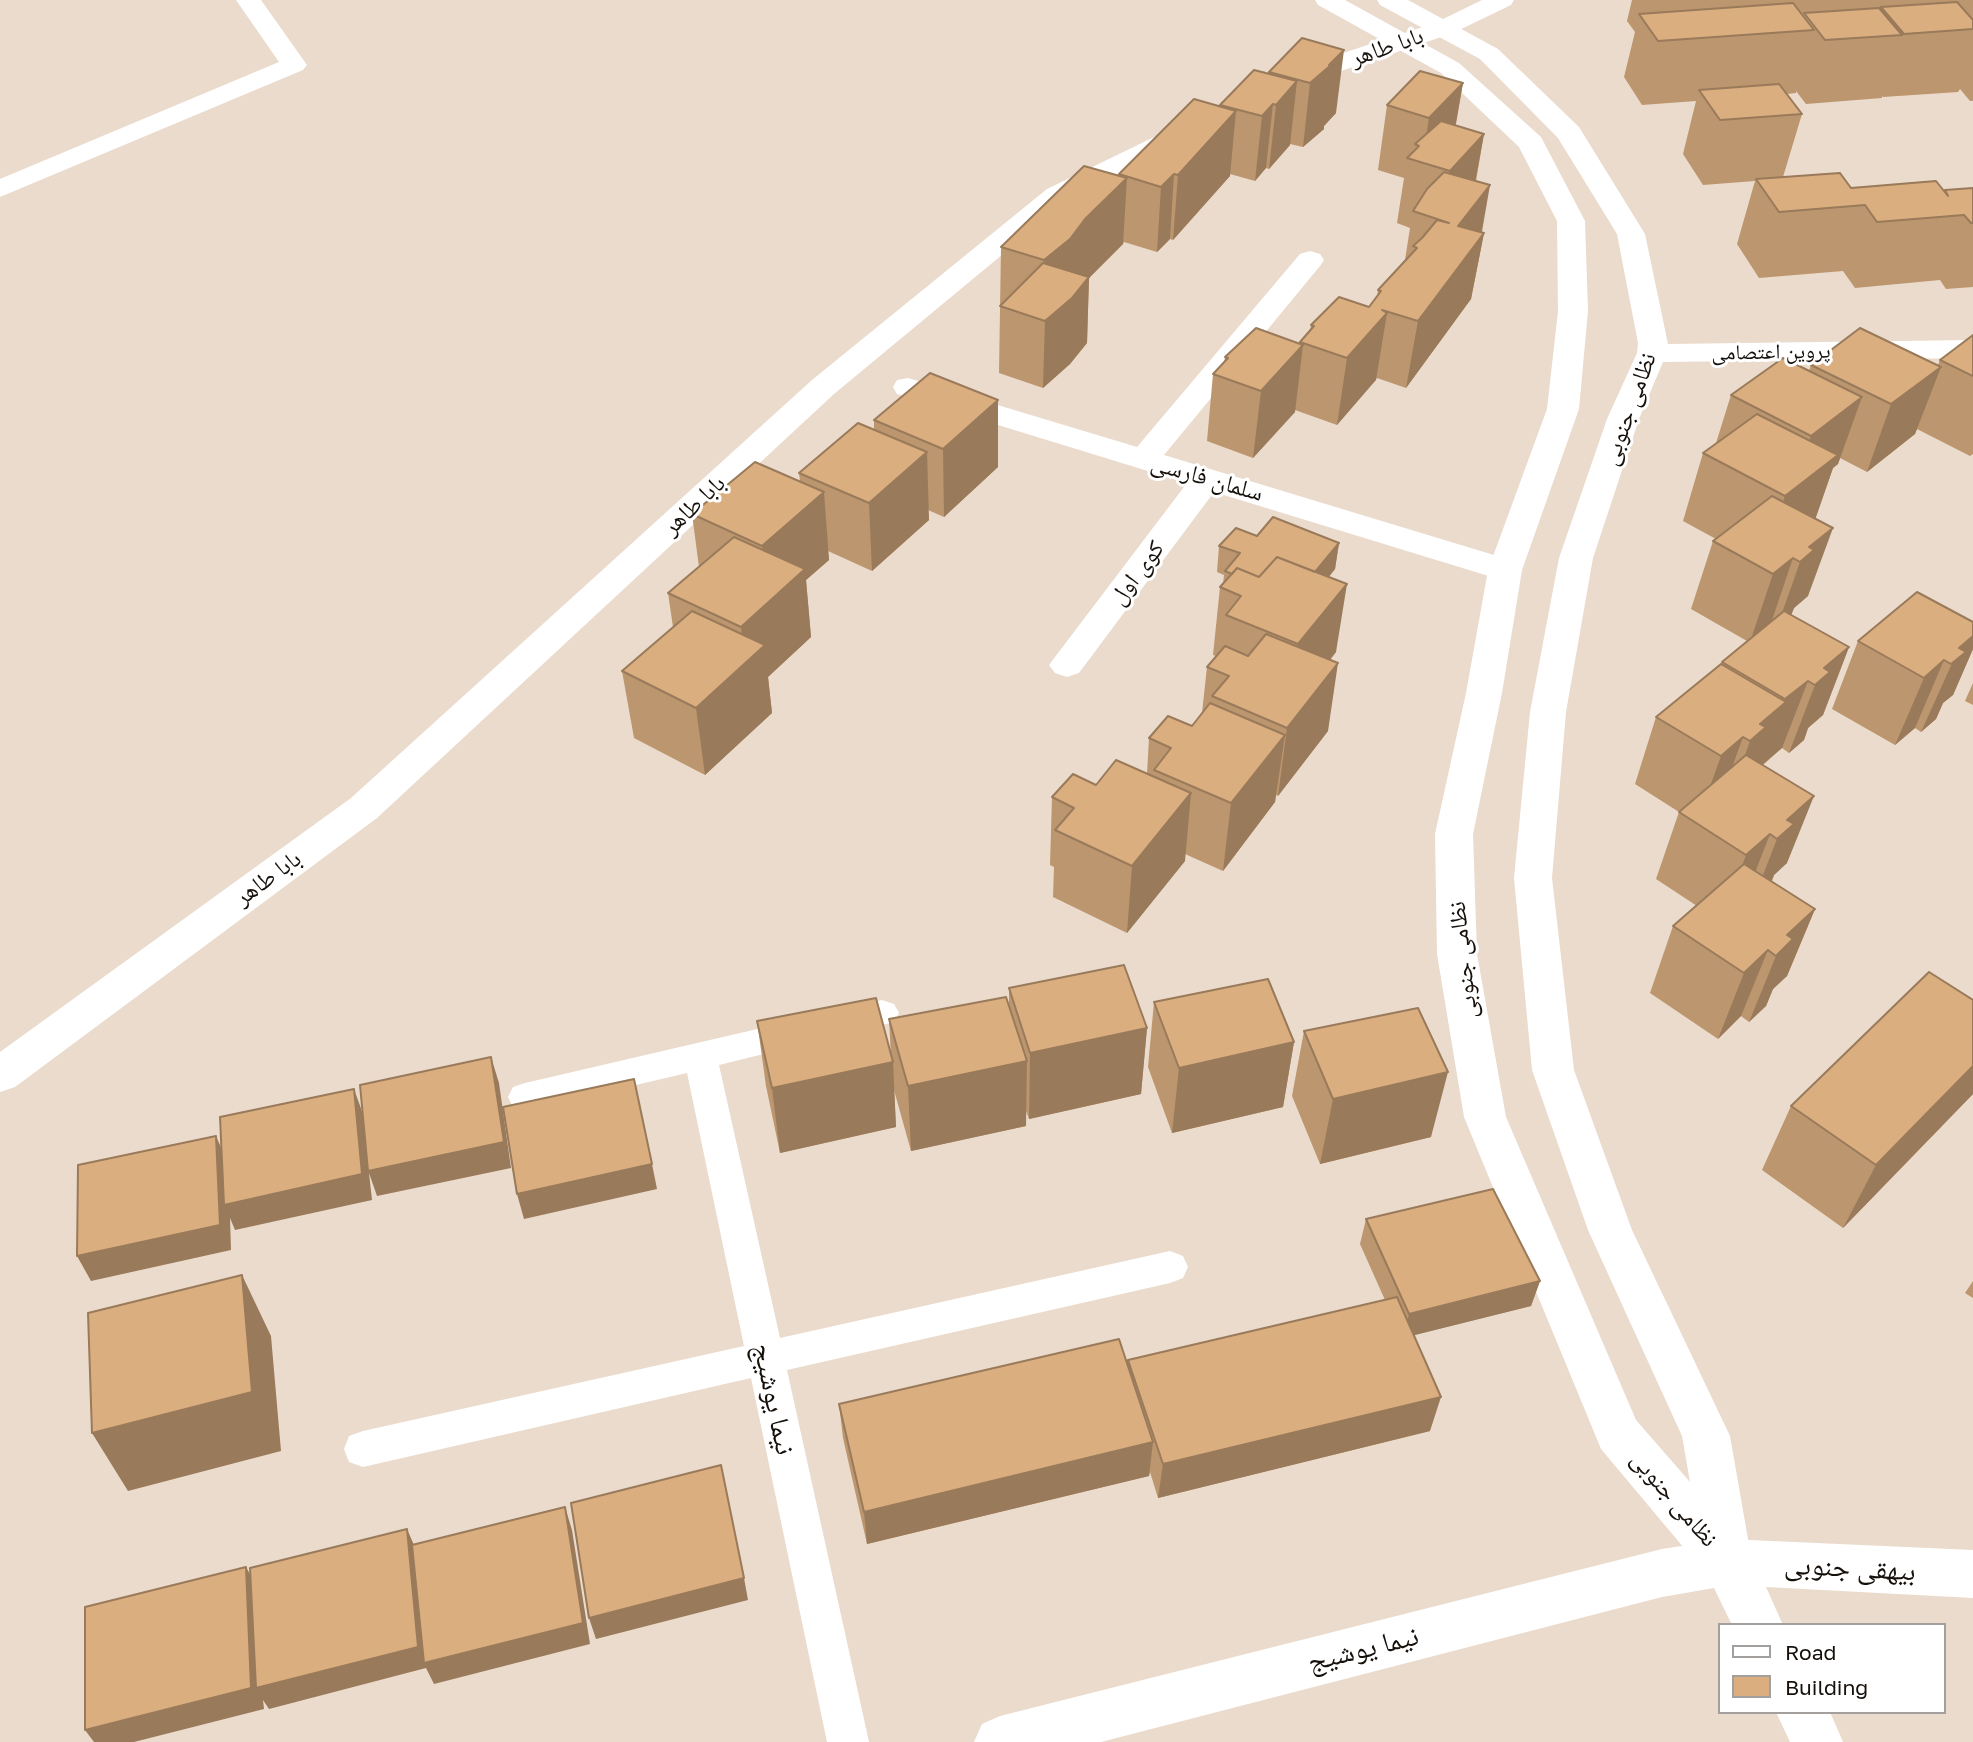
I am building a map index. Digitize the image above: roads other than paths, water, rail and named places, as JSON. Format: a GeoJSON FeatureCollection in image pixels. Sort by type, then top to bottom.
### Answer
{"type":"FeatureCollection","features":[{"type":"Feature","properties":{"kind":"street"},"geometry":{"type":"LineString","coordinates":[[0,189],[294,65],[248,0]]}},
{"type":"Feature","properties":{"kind":"street","name":"نظامی جنوبی"},"geometry":{"type":"LineString","coordinates":[[1327,0],[1450,68],[1531,143],[1571,221],[1573,311],[1563,409],[1505,570],[1484,693],[1454,834],[1457,954],[1485,1117],[1618,1434],[1727,1562]]}},
{"type":"Feature","properties":{"kind":"street","name":"نظامی جنوبی"},"geometry":{"type":"LineString","coordinates":[[1389,0],[1489,54],[1569,133],[1631,233],[1653,343],[1652,353],[1623,419],[1576,558],[1548,712],[1533,878],[1553,1070],[1610,1230],[1706,1436],[1727,1562]]}},
{"type":"Feature","properties":{"kind":"street","name":"بابا طاهر"},"geometry":{"type":"LineString","coordinates":[[1259,92],[1444,28],[1502,0]]}},
{"type":"Feature","properties":{"kind":"street","name":"بابا طاهر"},"geometry":{"type":"LineString","coordinates":[[0,1075],[364,808],[823,387],[1057,195],[1211,116]]}},
{"type":"Feature","properties":{"kind":"street"},"geometry":{"type":"LineString","coordinates":[[1143,460],[1310,260]]}},
{"type":"Feature","properties":{"kind":"street","name":"پروین اعتصامی"},"geometry":{"type":"LineString","coordinates":[[1652,353],[1973,349]]}},
{"type":"Feature","properties":{"kind":"street","name":"سلمان فارسی"},"geometry":{"type":"LineString","coordinates":[[908,387],[1505,570]]}},
{"type":"Feature","properties":{"kind":"street","name":"کوی اول"},"geometry":{"type":"LineString","coordinates":[[1067,665],[1206,480]]}},
{"type":"Feature","properties":{"kind":"street"},"geometry":{"type":"LineString","coordinates":[[1727,1562],[1757,1623]]}},
{"type":"Feature","properties":{"kind":"street","name":"بیهقی جنوبی"},"geometry":{"type":"LineString","coordinates":[[1727,1562],[1973,1574]]}},
{"type":"Feature","properties":{"kind":"street","name":"نیما یوشیج"},"geometry":{"type":"LineString","coordinates":[[1000,1742],[1662,1573],[1727,1562]]}},
{"type":"Feature","properties":{"kind":"street"},"geometry":{"type":"LineString","coordinates":[[1803,1714],[1817,1742]]}},
{"type":"Feature","properties":{"kind":"lane"},"geometry":{"type":"LineString","coordinates":[[525,1097],[882,1013]]}},
{"type":"Feature","properties":{"kind":"lane","name":"نیما یوشیج"},"geometry":{"type":"LineString","coordinates":[[700,1056],[848,1742]]}},
{"type":"Feature","properties":{"kind":"lane"},"geometry":{"type":"LineString","coordinates":[[363,1450],[1170,1268]]}}]}
